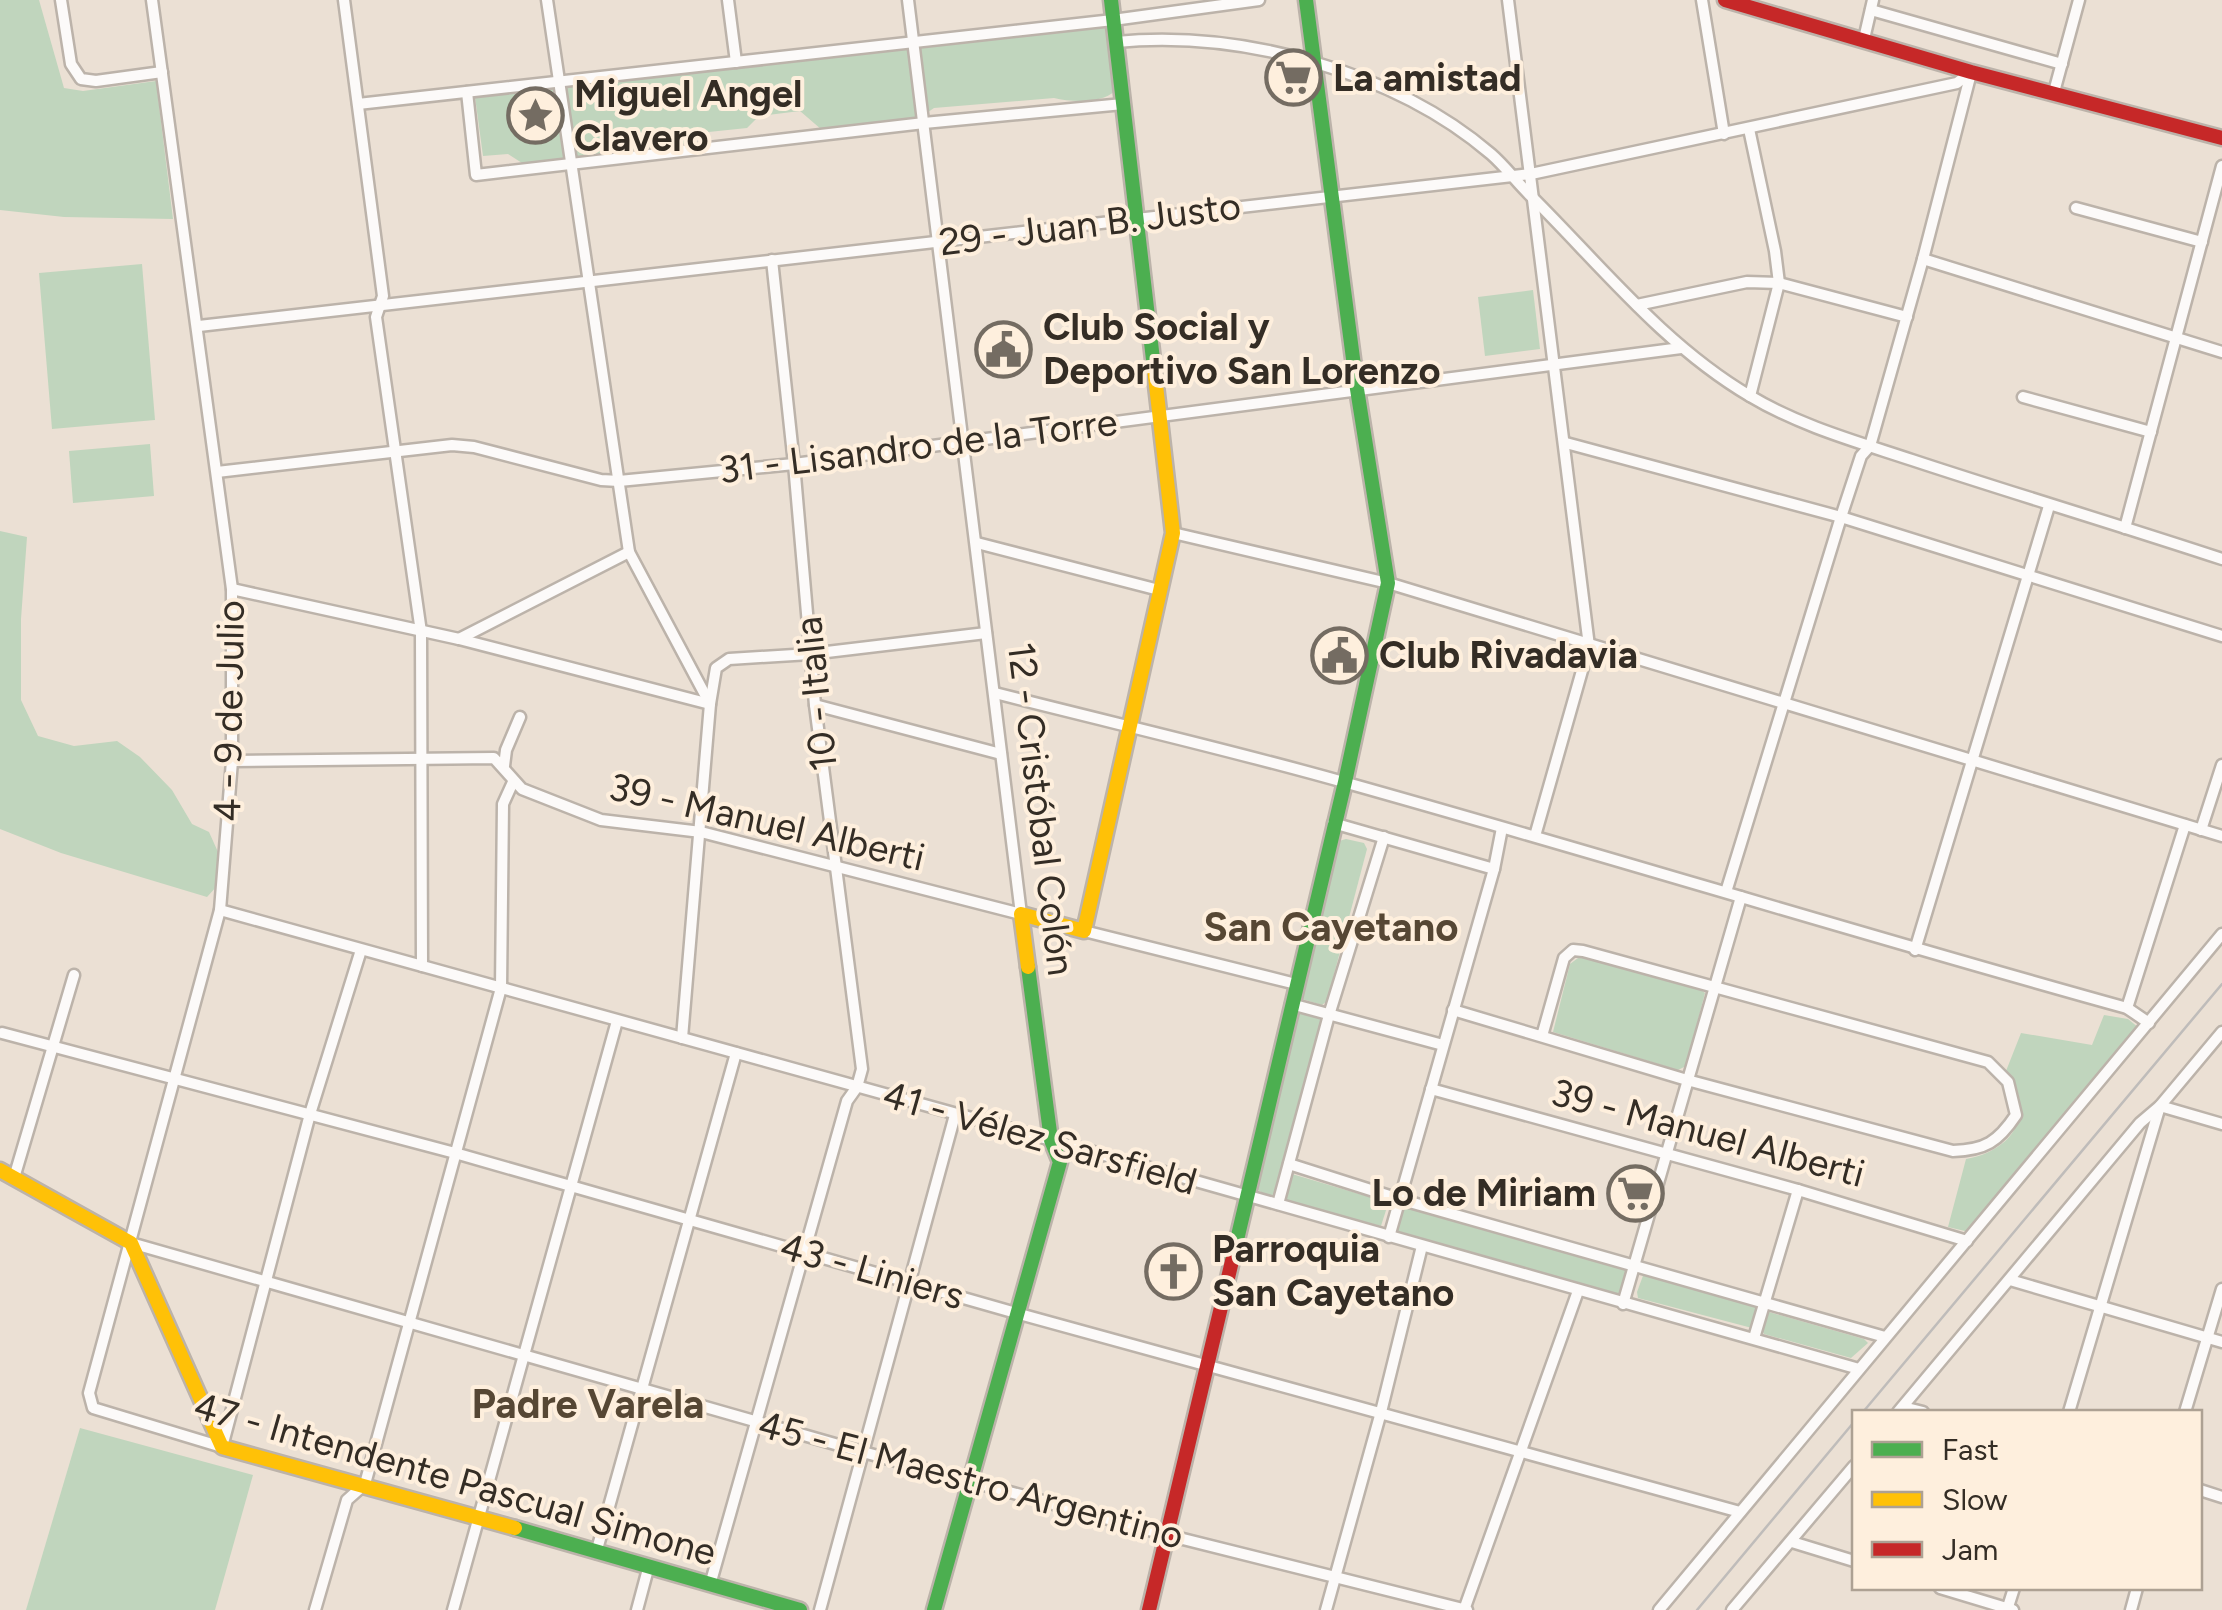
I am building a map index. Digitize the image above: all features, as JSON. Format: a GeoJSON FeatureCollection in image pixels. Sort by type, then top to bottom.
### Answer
{"type":"FeatureCollection","features":[{"type":"Feature","properties":{"kind":"street"},"geometry":{"type":"LineString","coordinates":[[61,0],[71,64],[81,79],[96,81],[162,72]]}},
{"type":"Feature","properties":{"kind":"street","name":"4 - 9 de Julio"},"geometry":{"type":"LineString","coordinates":[[93,1408],[89,1393],[220,910],[232,761],[232,589],[152,0]]}},
{"type":"Feature","properties":{"kind":"street"},"geometry":{"type":"LineString","coordinates":[[344,0],[383,296],[376,318],[421,632],[422,966]]}},
{"type":"Feature","properties":{"kind":"street"},"geometry":{"type":"LineString","coordinates":[[547,0],[629,552],[710,704]]}},
{"type":"Feature","properties":{"kind":"street"},"geometry":{"type":"LineString","coordinates":[[728,0],[736,62]]}},
{"type":"Feature","properties":{"kind":"street","name":"12 - Cristóbal Colón"},"geometry":{"type":"LineString","coordinates":[[908,0],[1051,1140],[1060,1162],[934,1610]]}},
{"type":"Feature","properties":{"kind":"street"},"geometry":{"type":"LineString","coordinates":[[1084,931],[1172,533],[1111,0]]}},
{"type":"Feature","properties":{"kind":"street"},"geometry":{"type":"LineString","coordinates":[[358,104],[1113,20],[1259,0]]}},
{"type":"Feature","properties":{"kind":"street"},"geometry":{"type":"LineString","coordinates":[[1149,1610],[1388,583],[1357,389],[1306,0]]}},
{"type":"Feature","properties":{"kind":"street"},"geometry":{"type":"LineString","coordinates":[[1508,0],[1589,646],[1534,836]]}},
{"type":"Feature","properties":{"kind":"street"},"geometry":{"type":"LineString","coordinates":[[1702,0],[1724,134]]}},
{"type":"Feature","properties":{"kind":"street"},"geometry":{"type":"LineString","coordinates":[[1725,0],[1971,72],[2222,138]]}},
{"type":"Feature","properties":{"kind":"street"},"geometry":{"type":"LineString","coordinates":[[2054,92],[2078,0]]}},
{"type":"Feature","properties":{"kind":"street"},"geometry":{"type":"LineString","coordinates":[[1864,38],[1872,5],[2062,64]]}},
{"type":"Feature","properties":{"kind":"street"},"geometry":{"type":"LineString","coordinates":[[1116,42],[1181,41],[1252,49],[1314,61],[1368,80],[1432,114],[1493,156],[1681,348],[1750,396],[1870,446],[2222,559]]}},
{"type":"Feature","properties":{"kind":"street"},"geometry":{"type":"LineString","coordinates":[[1726,892],[1860,456],[1870,446],[1924,259],[1971,72]]}},
{"type":"Feature","properties":{"kind":"street","name":"29 - Juan B. Justo"},"geometry":{"type":"LineString","coordinates":[[198,326],[1512,177],[1958,83],[1971,72]]}},
{"type":"Feature","properties":{"kind":"street"},"geometry":{"type":"LineString","coordinates":[[467,92],[476,175],[924,122],[1123,104]]}},
{"type":"Feature","properties":{"kind":"street"},"geometry":{"type":"LineString","coordinates":[[1748,128],[1776,251],[1779,283],[1750,396]]}},
{"type":"Feature","properties":{"kind":"street"},"geometry":{"type":"LineString","coordinates":[[2126,528],[2222,166]]}},
{"type":"Feature","properties":{"kind":"street"},"geometry":{"type":"LineString","coordinates":[[2076,208],[2202,242]]}},
{"type":"Feature","properties":{"kind":"street"},"geometry":{"type":"LineString","coordinates":[[1924,259],[2222,352]]}},
{"type":"Feature","properties":{"kind":"street","name":"10 - Italia"},"geometry":{"type":"LineString","coordinates":[[710,1585],[847,1102],[862,1069],[815,704],[772,260]]}},
{"type":"Feature","properties":{"kind":"street"},"geometry":{"type":"LineString","coordinates":[[1637,306],[1747,282],[1779,283],[1906,317]]}},
{"type":"Feature","properties":{"kind":"street","name":"31 - Lisandro de la Torre"},"geometry":{"type":"LineString","coordinates":[[217,472],[452,445],[619,481],[794,464],[1681,348]]}},
{"type":"Feature","properties":{"kind":"street"},"geometry":{"type":"LineString","coordinates":[[2023,397],[2151,432]]}},
{"type":"Feature","properties":{"kind":"street"},"geometry":{"type":"LineString","coordinates":[[1566,444],[1841,517],[2222,636]]}},
{"type":"Feature","properties":{"kind":"street"},"geometry":{"type":"LineString","coordinates":[[1915,950],[2049,506]]}},
{"type":"Feature","properties":{"kind":"street"},"geometry":{"type":"LineString","coordinates":[[1172,533],[1388,583],[2222,836]]}},
{"type":"Feature","properties":{"kind":"street"},"geometry":{"type":"LineString","coordinates":[[977,542],[1159,590]]}},
{"type":"Feature","properties":{"kind":"street"},"geometry":{"type":"LineString","coordinates":[[459,639],[629,552]]}},
{"type":"Feature","properties":{"kind":"street"},"geometry":{"type":"LineString","coordinates":[[232,589],[459,639],[710,704]]}},
{"type":"Feature","properties":{"kind":"street"},"geometry":{"type":"LineString","coordinates":[[682,1038],[716,668],[722,662],[986,633]]}},
{"type":"Feature","properties":{"kind":"street"},"geometry":{"type":"LineString","coordinates":[[994,693],[1344,782],[1534,836],[1915,950],[2128,1008],[2149,1023]]}},
{"type":"Feature","properties":{"kind":"street"},"geometry":{"type":"LineString","coordinates":[[815,704],[1001,754]]}},
{"type":"Feature","properties":{"kind":"street"},"geometry":{"type":"LineString","coordinates":[[504,766],[506,750],[520,717]]}},
{"type":"Feature","properties":{"kind":"street"},"geometry":{"type":"LineString","coordinates":[[232,761],[494,758],[504,766],[512,782],[502,804],[501,988],[364,1484],[346,1500],[315,1610]]}},
{"type":"Feature","properties":{"kind":"street"},"geometry":{"type":"LineString","coordinates":[[2200,830],[2222,766]]}},
{"type":"Feature","properties":{"kind":"street","name":"39 - Manuel Alberti"},"geometry":{"type":"LineString","coordinates":[[512,782],[601,820],[701,832],[1296,984]]}},
{"type":"Feature","properties":{"kind":"street"},"geometry":{"type":"LineString","coordinates":[[1333,823],[1494,870]]}},
{"type":"Feature","properties":{"kind":"street"},"geometry":{"type":"LineString","coordinates":[[2128,1008],[2185,825]]}},
{"type":"Feature","properties":{"kind":"street"},"geometry":{"type":"LineString","coordinates":[[1389,1237],[1494,870],[1502,828]]}},
{"type":"Feature","properties":{"kind":"street"},"geometry":{"type":"LineString","coordinates":[[1278,1204],[1329,1015],[1384,836]]}},
{"type":"Feature","properties":{"kind":"street"},"geometry":{"type":"LineString","coordinates":[[1624,1304],[1741,897]]}},
{"type":"Feature","properties":{"kind":"street","name":"41 - Vélez Sarsfield"},"geometry":{"type":"LineString","coordinates":[[220,910],[1859,1368]]}},
{"type":"Feature","properties":{"kind":"street"},"geometry":{"type":"LineString","coordinates":[[1659,1610],[2222,934]]}},
{"type":"Feature","properties":{"kind":"street"},"geometry":{"type":"LineString","coordinates":[[222,1447],[310,1114],[362,950]]}},
{"type":"Feature","properties":{"kind":"street"},"geometry":{"type":"LineString","coordinates":[[1453,1010],[1687,1080],[1953,1152],[1982,1149],[2006,1130],[2016,1115],[2008,1082],[1988,1062],[1573,950],[1564,958],[1542,1036]]}},
{"type":"Feature","properties":{"kind":"street"},"geometry":{"type":"LineString","coordinates":[[74,975],[54,1046],[7,1174],[130,1244],[222,1447]]}},
{"type":"Feature","properties":{"kind":"street"},"geometry":{"type":"LineString","coordinates":[[1291,1004],[1443,1045]]}},
{"type":"Feature","properties":{"kind":"street"},"geometry":{"type":"LineString","coordinates":[[453,1610],[618,1020]]}},
{"type":"Feature","properties":{"kind":"street","name":"43 - Liniers"},"geometry":{"type":"LineString","coordinates":[[2,1032],[572,1186],[1740,1512]]}},
{"type":"Feature","properties":{"kind":"street"},"geometry":{"type":"LineString","coordinates":[[1901,1410],[2140,1123],[2160,1106],[2222,1032]]}},
{"type":"Feature","properties":{"kind":"street"},"geometry":{"type":"LineString","coordinates":[[596,1553],[736,1053]]}},
{"type":"Feature","properties":{"kind":"street","name":"39 - Manuel Alberti"},"geometry":{"type":"LineString","coordinates":[[1431,1090],[1798,1190],[1967,1241]]}},
{"type":"Feature","properties":{"kind":"street"},"geometry":{"type":"LineString","coordinates":[[2160,1106],[2222,1124]]}},
{"type":"Feature","properties":{"kind":"street"},"geometry":{"type":"LineString","coordinates":[[2070,1410],[2160,1106]]}},
{"type":"Feature","properties":{"kind":"street"},"geometry":{"type":"LineString","coordinates":[[820,1610],[954,1116]]}},
{"type":"Feature","properties":{"kind":"street"},"geometry":{"type":"LineString","coordinates":[[1289,1164],[1885,1337]]}},
{"type":"Feature","properties":{"kind":"street"},"geometry":{"type":"LineString","coordinates":[[1754,1338],[1798,1190]]}},
{"type":"Feature","properties":{"kind":"street","name":"45 - El Maestro Argentino"},"geometry":{"type":"LineString","coordinates":[[130,1244],[864,1452],[1167,1535],[1465,1610]]}},
{"type":"Feature","properties":{"kind":"street"},"geometry":{"type":"LineString","coordinates":[[1326,1610],[1382,1412],[1422,1246]]}},
{"type":"Feature","properties":{"kind":"street"},"geometry":{"type":"LineString","coordinates":[[2010,1280],[2222,1342]]}},
{"type":"Feature","properties":{"kind":"street"},"geometry":{"type":"LineString","coordinates":[[2186,1410],[2222,1290]]}},
{"type":"Feature","properties":{"kind":"street"},"geometry":{"type":"LineString","coordinates":[[1465,1610],[1578,1291]]}},
{"type":"Feature","properties":{"kind":"street","name":"47 - Intendente Pascual Simone"},"geometry":{"type":"LineString","coordinates":[[93,1408],[800,1610]]}},
{"type":"Feature","properties":{"kind":"street"},"geometry":{"type":"LineString","coordinates":[[1732,1610],[1852,1468]]}},
{"type":"Feature","properties":{"kind":"street"},"geometry":{"type":"LineString","coordinates":[[1792,1542],[1852,1560]]}},
{"type":"Feature","properties":{"kind":"street"},"geometry":{"type":"LineString","coordinates":[[637,1610],[648,1569]]}},
{"type":"Feature","properties":{"kind":"street"},"geometry":{"type":"LineString","coordinates":[[1947,1590],[2009,1609]]}},
{"type":"Feature","properties":{"kind":"green space"},"geometry":{"type":"Polygon","coordinates":[[[0,0],[39,0],[64,88],[83,91],[156,81],[173,219],[64,217],[0,210],[0,0]]]}},
{"type":"Feature","properties":{"kind":"green space"},"geometry":{"type":"Polygon","coordinates":[[[1109,29],[1115,91],[1094,100],[1054,98],[934,108],[918,119],[822,130],[800,111],[759,116],[747,128],[699,133],[688,145],[522,163],[508,154],[483,156],[475,97],[1109,29]]]}},
{"type":"Feature","properties":{"kind":"green space"},"geometry":{"type":"Polygon","coordinates":[[[142,264],[155,420],[52,429],[39,273],[142,264]]]}},
{"type":"Feature","properties":{"kind":"green space"},"geometry":{"type":"Polygon","coordinates":[[[1533,290],[1540,349],[1485,356],[1478,297],[1533,290]]]}},
{"type":"Feature","properties":{"kind":"green space"},"geometry":{"type":"Polygon","coordinates":[[[150,444],[154,496],[73,503],[69,451],[150,444]]]}},
{"type":"Feature","properties":{"kind":"green space"},"geometry":{"type":"Polygon","coordinates":[[[0,531],[27,537],[21,700],[38,736],[74,746],[117,741],[140,757],[172,790],[192,824],[209,832],[218,852],[217,886],[207,897],[61,853],[0,829],[0,531]]]}},
{"type":"Feature","properties":{"kind":"green space"},"geometry":{"type":"Polygon","coordinates":[[[1339,841],[1364,843],[1367,849],[1327,1001],[1322,1005],[1302,999],[1299,993],[1339,841]]]}},
{"type":"Feature","properties":{"kind":"green space"},"geometry":{"type":"Polygon","coordinates":[[[1582,955],[1697,987],[1705,993],[1686,1066],[1678,1070],[1553,1032],[1570,964],[1582,955]]]}},
{"type":"Feature","properties":{"kind":"green space"},"geometry":{"type":"Polygon","coordinates":[[[2104,1015],[2128,1019],[2139,1028],[1969,1232],[1948,1227],[1966,1159],[1997,1148],[2016,1127],[2020,1101],[2006,1071],[2021,1033],[2092,1045],[2104,1015]]]}},
{"type":"Feature","properties":{"kind":"green space"},"geometry":{"type":"Polygon","coordinates":[[[1295,1016],[1318,1016],[1323,1022],[1274,1194],[1269,1197],[1258,1190],[1295,1016]]]}},
{"type":"Feature","properties":{"kind":"green space"},"geometry":{"type":"Polygon","coordinates":[[[1292,1174],[1383,1201],[1387,1207],[1381,1226],[1283,1201],[1292,1174]]]}},
{"type":"Feature","properties":{"kind":"green space"},"geometry":{"type":"Polygon","coordinates":[[[1406,1205],[1625,1267],[1629,1270],[1623,1292],[1614,1294],[1397,1231],[1401,1208],[1406,1205]]]}},
{"type":"Feature","properties":{"kind":"green space"},"geometry":{"type":"Polygon","coordinates":[[[1644,1273],[1760,1304],[1752,1328],[1638,1298],[1644,1273]]]}},
{"type":"Feature","properties":{"kind":"green space"},"geometry":{"type":"Polygon","coordinates":[[[1769,1312],[1868,1343],[1851,1358],[1764,1334],[1769,1312]]]}},
{"type":"Feature","properties":{"kind":"green space"},"geometry":{"type":"Polygon","coordinates":[[[80,1428],[253,1475],[215,1610],[26,1610],[80,1428]]]}},
{"type":"Feature","properties":{"kind":"railway"},"geometry":{"type":"LineString","coordinates":[[1865,1410],[2222,984]]}},
{"type":"Feature","properties":{"kind":"railway"},"geometry":{"type":"LineString","coordinates":[[1697,1610],[1852,1424]]}},
{"type":"Feature","properties":{"kind":"traffic: fast"},"geometry":{"type":"LineString","coordinates":[[1111,0],[1154,368]]}},
{"type":"Feature","properties":{"kind":"traffic: fast"},"geometry":{"type":"LineString","coordinates":[[1232,1261],[1388,583],[1357,389],[1306,0]]}},
{"type":"Feature","properties":{"kind":"traffic: fast"},"geometry":{"type":"LineString","coordinates":[[934,1610],[1060,1162],[1051,1140],[1028,967]]}},
{"type":"Feature","properties":{"kind":"traffic: fast"},"geometry":{"type":"LineString","coordinates":[[515,1528],[800,1610]]}},
{"type":"Feature","properties":{"kind":"traffic: slow"},"geometry":{"type":"LineString","coordinates":[[1028,967],[1021,914],[1084,931],[1173,533],[1154,368]]}},
{"type":"Feature","properties":{"kind":"traffic: slow"},"geometry":{"type":"LineString","coordinates":[[0,1170],[131,1243],[222,1447],[515,1528]]}},
{"type":"Feature","properties":{"kind":"traffic: jam"},"geometry":{"type":"LineString","coordinates":[[1725,0],[1971,72],[2222,138]]}},
{"type":"Feature","properties":{"kind":"traffic: jam"},"geometry":{"type":"LineString","coordinates":[[1149,1610],[1232,1261]]}},
{"type":"Feature","properties":{"kind":"place","name":"La amistad"},"geometry":{"type":"Point","coordinates":[1294,78]}},
{"type":"Feature","properties":{"kind":"place","name":"Miguel Angel Clavero"},"geometry":{"type":"Point","coordinates":[535,116]}},
{"type":"Feature","properties":{"kind":"place","name":"Club Social y Deportivo San Lorenzo"},"geometry":{"type":"Point","coordinates":[1004,349]}},
{"type":"Feature","properties":{"kind":"place","name":"Club Rivadavia"},"geometry":{"type":"Point","coordinates":[1340,655]}},
{"type":"Feature","properties":{"kind":"place","name":"Lo de Miriam"},"geometry":{"type":"Point","coordinates":[1635,1193]}},
{"type":"Feature","properties":{"kind":"place","name":"Parroquia San Cayetano"},"geometry":{"type":"Point","coordinates":[1173,1271]}},
{"type":"Feature","properties":{"kind":"district","name":"San Cayetano"},"geometry":{"type":"Point","coordinates":[1331,927]}},
{"type":"Feature","properties":{"kind":"district","name":"Padre Varela"},"geometry":{"type":"Point","coordinates":[588,1404]}}]}
